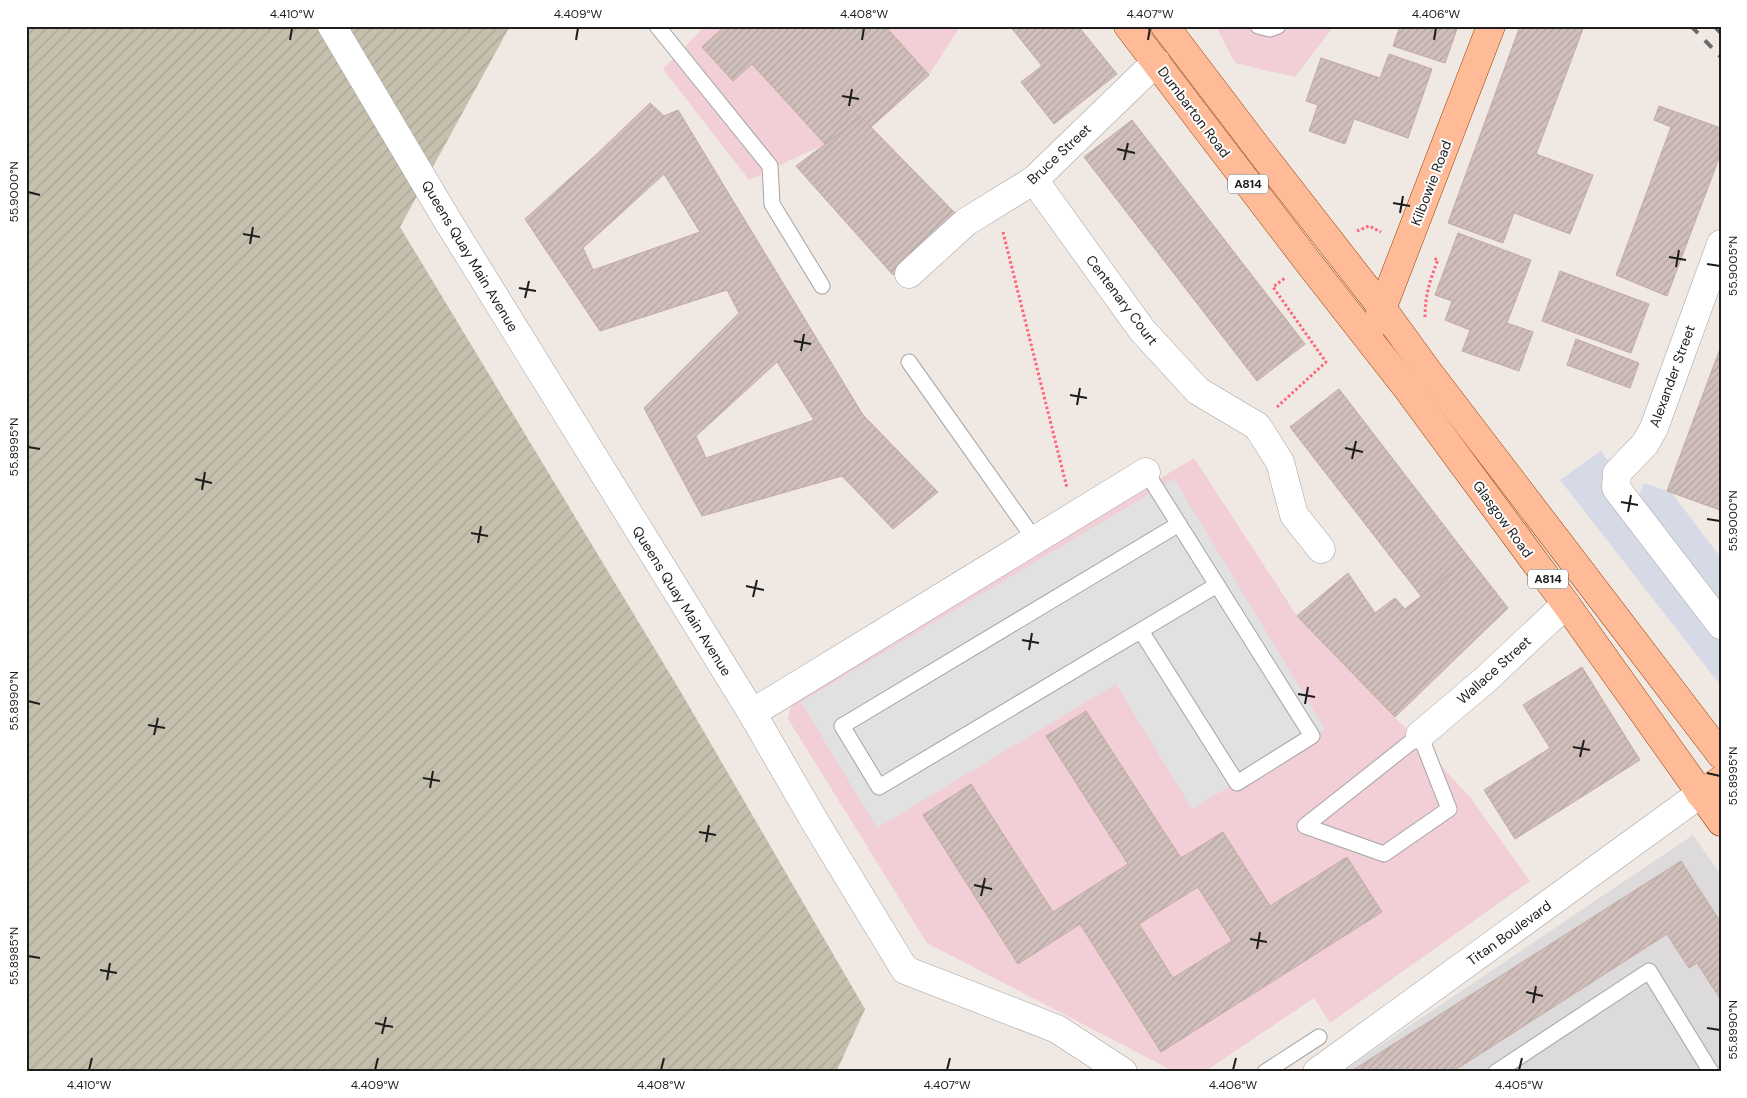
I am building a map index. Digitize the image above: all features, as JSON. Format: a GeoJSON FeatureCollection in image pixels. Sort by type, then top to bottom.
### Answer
{"type":"FeatureCollection","features":[{"type":"Feature","properties":{"kind":"main road","name":"Dumbarton Road"},"geometry":{"type":"LineString","coordinates":[[1128,26],[1370,340]]}},
{"type":"Feature","properties":{"kind":"main road","name":"Dumbarton Road"},"geometry":{"type":"LineString","coordinates":[[1165,26],[1382,308]]}},
{"type":"Feature","properties":{"kind":"main road","name":"Kilbowie Road"},"geometry":{"type":"LineString","coordinates":[[1370,340],[1491,26]]}},
{"type":"Feature","properties":{"kind":"main road","name":"Glasgow Road"},"geometry":{"type":"LineString","coordinates":[[1382,308],[1439,386],[1721,755]]}},
{"type":"Feature","properties":{"kind":"main road","name":"Glasgow Road"},"geometry":{"type":"LineString","coordinates":[[1370,340],[1566,604],[1711,787],[1721,822]]}},
{"type":"Feature","properties":{"kind":"street","name":"Queens Quay Main Avenue"},"geometry":{"type":"LineString","coordinates":[[332,26],[446,218],[752,713],[815,822],[905,970],[1057,1029],[1123,1072]]}},
{"type":"Feature","properties":{"kind":"street","name":"Bruce Street"},"geometry":{"type":"LineString","coordinates":[[909,274],[966,222],[1034,180],[1156,62]]}},
{"type":"Feature","properties":{"kind":"street","name":"Centenary Court"},"geometry":{"type":"LineString","coordinates":[[1034,180],[1142,330],[1198,391],[1257,426],[1280,462],[1294,515],[1321,549]]}},
{"type":"Feature","properties":{"kind":"street","name":"Alexander Street"},"geometry":{"type":"LineString","coordinates":[[1721,244],[1654,428],[1645,444],[1617,473],[1616,488],[1721,625]]}},
{"type":"Feature","properties":{"kind":"street"},"geometry":{"type":"LineString","coordinates":[[752,713],[1146,472]]}},
{"type":"Feature","properties":{"kind":"street","name":"Wallace Street"},"geometry":{"type":"LineString","coordinates":[[1420,735],[1486,680],[1566,604]]}},
{"type":"Feature","properties":{"kind":"street","name":"Titan Boulevard"},"geometry":{"type":"LineString","coordinates":[[1317,1072],[1711,787]]}},
{"type":"Feature","properties":{"kind":"lane"},"geometry":{"type":"LineString","coordinates":[[657,26],[770,166],[772,204],[822,286]]}},
{"type":"Feature","properties":{"kind":"lane"},"geometry":{"type":"LineString","coordinates":[[1258,26],[1270,30],[1278,26]]}},
{"type":"Feature","properties":{"kind":"lane"},"geometry":{"type":"LineString","coordinates":[[909,362],[1035,540]]}},
{"type":"Feature","properties":{"kind":"lane"},"geometry":{"type":"LineString","coordinates":[[1141,630],[1237,782],[1312,736],[1146,472]]}},
{"type":"Feature","properties":{"kind":"lane"},"geometry":{"type":"LineString","coordinates":[[1179,524],[842,726],[879,787],[1217,585]]}},
{"type":"Feature","properties":{"kind":"lane"},"geometry":{"type":"LineString","coordinates":[[1420,735],[1449,809],[1384,854],[1305,826],[1420,735]]}},
{"type":"Feature","properties":{"kind":"lane"},"geometry":{"type":"LineString","coordinates":[[1496,1072],[1649,970],[1711,1072]]}},
{"type":"Feature","properties":{"kind":"lane"},"geometry":{"type":"LineString","coordinates":[[1265,1072],[1319,1037]]}},
{"type":"Feature","properties":{"kind":"path"},"geometry":{"type":"LineString","coordinates":[[998,202],[1006,247],[1075,516]]}},
{"type":"Feature","properties":{"kind":"path"},"geometry":{"type":"LineString","coordinates":[[1331,243],[1369,226]]}},
{"type":"Feature","properties":{"kind":"path"},"geometry":{"type":"LineString","coordinates":[[1257,426],[1326,362],[1273,286],[1308,262]]}},
{"type":"Feature","properties":{"kind":"shaded area"},"geometry":{"type":"Polygon","coordinates":[[[26,26],[510,26],[400,227],[682,694],[865,1009],[838,1068],[834,1072],[26,1072],[26,26]]]}},
{"type":"Feature","properties":{"kind":"shaded area"},"geometry":{"type":"Polygon","coordinates":[[[705,26],[960,26],[929,75],[871,127],[861,117],[825,144],[749,180],[663,69],[705,26]]]}},
{"type":"Feature","properties":{"kind":"shaded area"},"geometry":{"type":"Polygon","coordinates":[[[1216,26],[1334,26],[1295,77],[1235,63],[1216,26]]]}},
{"type":"Feature","properties":{"kind":"shaded area"},"geometry":{"type":"Polygon","coordinates":[[[1601,451],[1637,501],[1644,483],[1671,492],[1721,558],[1721,686],[1560,480],[1601,451]]]}},
{"type":"Feature","properties":{"kind":"shaded area"},"geometry":{"type":"Polygon","coordinates":[[[1194,458],[1297,616],[1470,797],[1530,881],[1330,1023],[1314,998],[1204,1072],[1175,1072],[927,943],[788,719],[792,700],[1194,458]]]}},
{"type":"Feature","properties":{"kind":"shaded area"},"geometry":{"type":"Polygon","coordinates":[[[1174,479],[1325,729],[1192,809],[1116,684],[877,828],[801,702],[1174,479]]]}},
{"type":"Feature","properties":{"kind":"shaded area"},"geometry":{"type":"Polygon","coordinates":[[[1693,835],[1721,875],[1721,1072],[1341,1072],[1693,835]]]}},
{"type":"Feature","properties":{"kind":"building"},"geometry":{"type":"Polygon","coordinates":[[[725,26],[885,26],[929,75],[871,127],[861,117],[825,144],[752,64],[733,81],[702,47],[725,26]]]}},
{"type":"Feature","properties":{"kind":"building"},"geometry":{"type":"Polygon","coordinates":[[[1010,26],[1078,26],[1117,74],[1054,124],[1021,82],[1042,66],[1010,26]]]}},
{"type":"Feature","properties":{"kind":"building"},"geometry":{"type":"Polygon","coordinates":[[[1400,26],[1458,26],[1445,63],[1393,46],[1400,26]]]}},
{"type":"Feature","properties":{"kind":"building"},"geometry":{"type":"Polygon","coordinates":[[[1520,26],[1584,26],[1536,154],[1593,175],[1570,234],[1514,213],[1503,243],[1448,223],[1520,26]]]}},
{"type":"Feature","properties":{"kind":"building"},"geometry":{"type":"Polygon","coordinates":[[[1389,54],[1432,69],[1408,138],[1354,119],[1345,144],[1309,131],[1318,105],[1306,101],[1321,58],[1380,78],[1389,54]]]}},
{"type":"Feature","properties":{"kind":"building"},"geometry":{"type":"Polygon","coordinates":[[[650,103],[664,116],[678,110],[863,415],[938,492],[893,529],[842,476],[702,516],[644,408],[739,313],[727,290],[600,331],[525,219],[650,103]],[[664,174],[583,248],[593,270],[700,232],[664,174]],[[777,362],[696,436],[706,458],[814,420],[777,362]]]}},
{"type":"Feature","properties":{"kind":"building"},"geometry":{"type":"Polygon","coordinates":[[[1659,106],[1721,128],[1721,153],[1667,296],[1616,275],[1671,127],[1654,120],[1659,106]]]}},
{"type":"Feature","properties":{"kind":"building"},"geometry":{"type":"Polygon","coordinates":[[[861,117],[956,214],[893,275],[796,166],[861,117]]]}},
{"type":"Feature","properties":{"kind":"building"},"geometry":{"type":"Polygon","coordinates":[[[1132,120],[1305,344],[1257,381],[1084,157],[1132,120]]]}},
{"type":"Feature","properties":{"kind":"building"},"geometry":{"type":"Polygon","coordinates":[[[1458,233],[1531,260],[1507,323],[1533,332],[1519,371],[1462,351],[1470,330],[1445,320],[1452,301],[1435,295],[1458,233]]]}},
{"type":"Feature","properties":{"kind":"building"},"geometry":{"type":"Polygon","coordinates":[[[1560,271],[1649,304],[1631,353],[1542,321],[1560,271]]]}},
{"type":"Feature","properties":{"kind":"building"},"geometry":{"type":"Polygon","coordinates":[[[1576,339],[1639,363],[1630,388],[1567,365],[1576,339]]]}},
{"type":"Feature","properties":{"kind":"building"},"geometry":{"type":"Polygon","coordinates":[[[1721,346],[1721,507],[1720,510],[1667,491],[1721,346]]]}},
{"type":"Feature","properties":{"kind":"building"},"geometry":{"type":"Polygon","coordinates":[[[1339,389],[1469,558],[1421,596],[1290,427],[1339,389]]]}},
{"type":"Feature","properties":{"kind":"building"},"geometry":{"type":"Polygon","coordinates":[[[1469,558],[1508,608],[1395,717],[1297,616],[1348,573],[1375,613],[1395,598],[1405,609],[1469,558]]]}},
{"type":"Feature","properties":{"kind":"building"},"geometry":{"type":"Polygon","coordinates":[[[1582,667],[1640,760],[1515,839],[1484,790],[1550,748],[1523,705],[1582,667]]]}},
{"type":"Feature","properties":{"kind":"building"},"geometry":{"type":"Polygon","coordinates":[[[1086,711],[1181,858],[1223,832],[1270,906],[1347,857],[1382,912],[1161,1052],[1080,924],[1018,964],[923,815],[971,784],[1053,912],[1128,864],[1046,736],[1086,711]],[[1198,887],[1139,924],[1173,978],[1232,941],[1198,887]]]}},
{"type":"Feature","properties":{"kind":"building"},"geometry":{"type":"Polygon","coordinates":[[[1681,861],[1721,923],[1721,1000],[1697,963],[1689,968],[1667,934],[1452,1072],[1350,1072],[1681,861]]]}},
{"type":"Feature","properties":{"kind":"railway"},"geometry":{"type":"LineString","coordinates":[[1691,26],[1721,57]]}},
{"type":"Feature","properties":{"kind":"railway"},"geometry":{"type":"LineString","coordinates":[[1714,26],[1721,33]]}}]}
